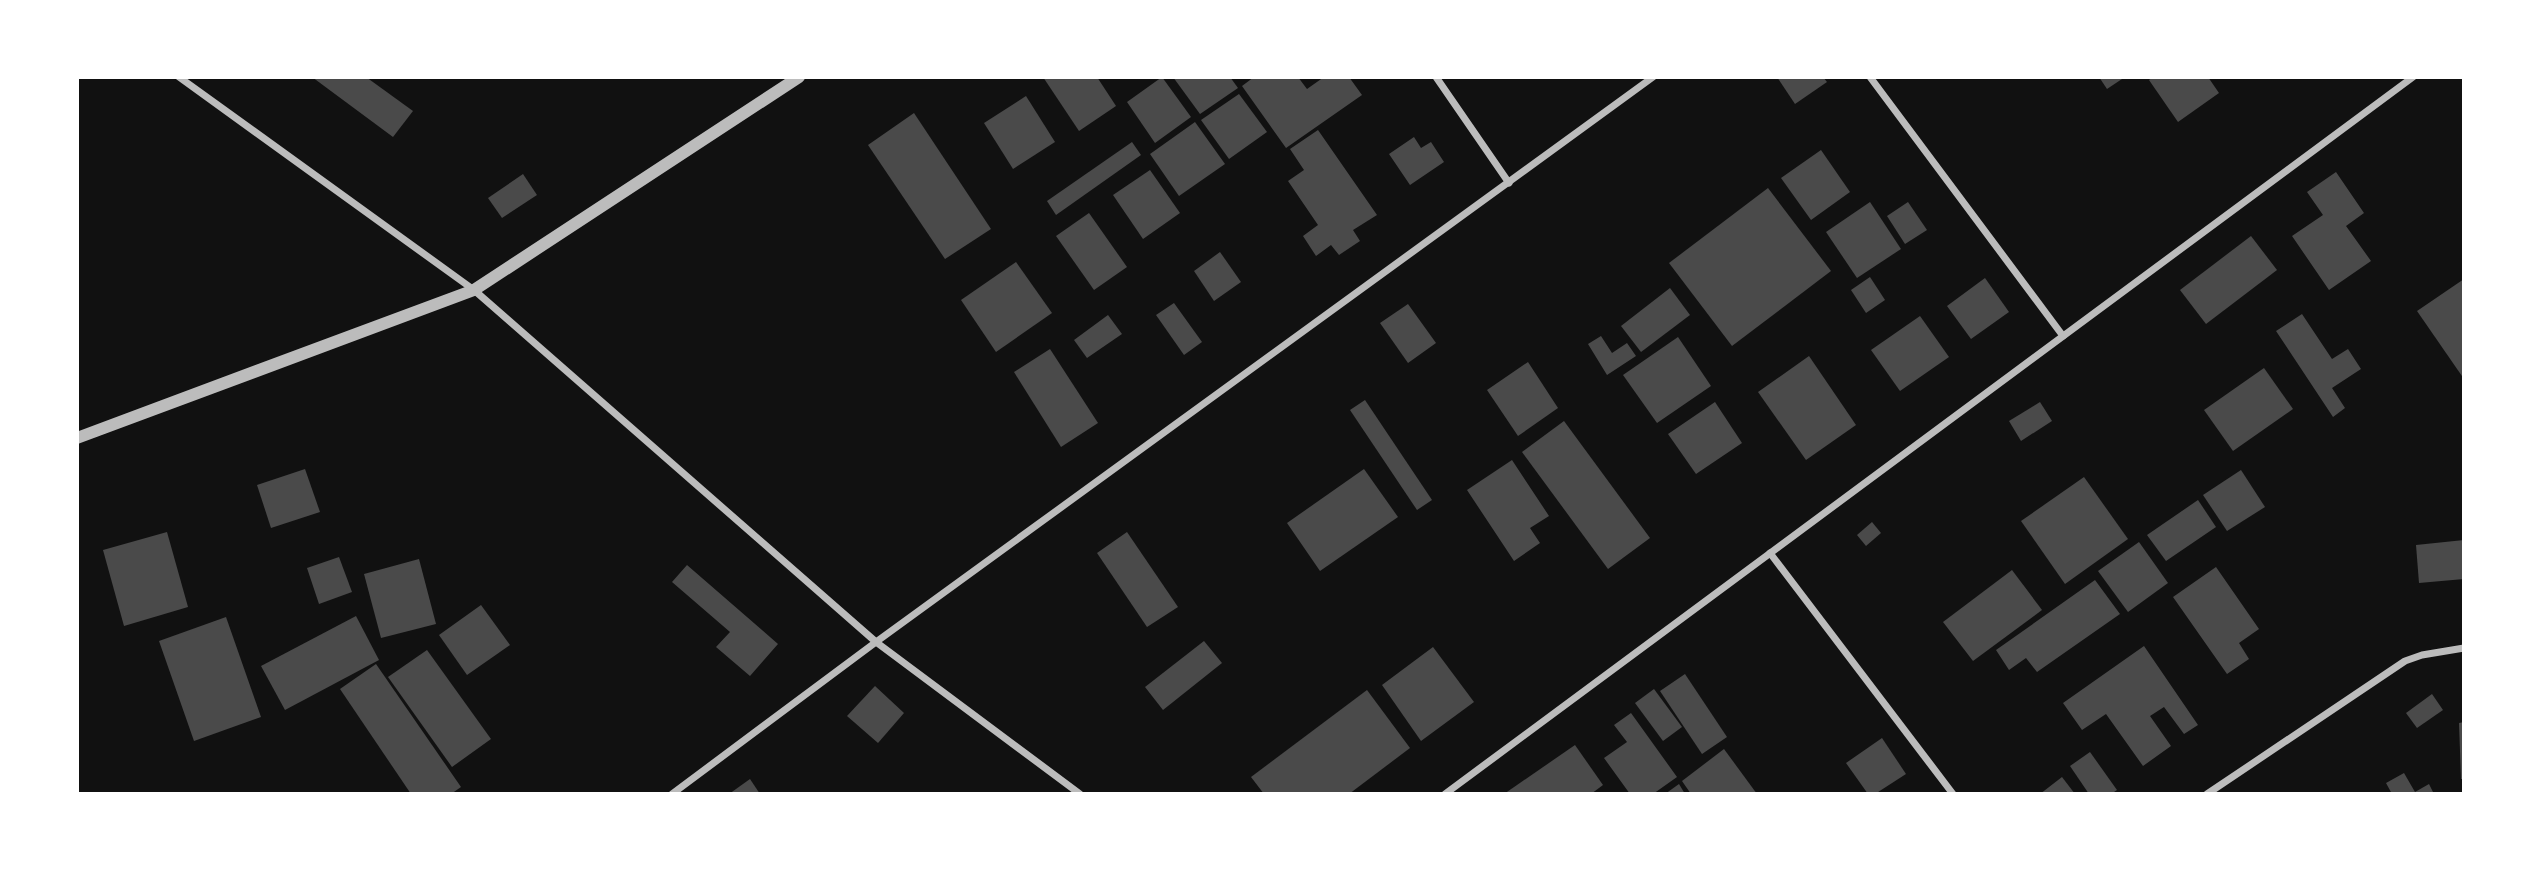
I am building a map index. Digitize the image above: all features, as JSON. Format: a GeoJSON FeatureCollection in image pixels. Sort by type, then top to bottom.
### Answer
{"type":"FeatureCollection","features":[{"type":"Feature","properties":{"kind":"street"},"geometry":{"type":"LineString","coordinates":[[179,77],[474,290],[877,642],[1080,794]]}},
{"type":"Feature","properties":{"kind":"street"},"geometry":{"type":"LineString","coordinates":[[77,438],[474,290],[799,77]]}},
{"type":"Feature","properties":{"kind":"street"},"geometry":{"type":"LineString","coordinates":[[1436,77],[1509,183]]}},
{"type":"Feature","properties":{"kind":"street"},"geometry":{"type":"LineString","coordinates":[[672,794],[1653,77]]}},
{"type":"Feature","properties":{"kind":"street"},"geometry":{"type":"LineString","coordinates":[[1870,77],[2063,336]]}},
{"type":"Feature","properties":{"kind":"street"},"geometry":{"type":"LineString","coordinates":[[1445,794],[2413,77]]}},
{"type":"Feature","properties":{"kind":"street"},"geometry":{"type":"LineString","coordinates":[[1770,553],[1953,794]]}},
{"type":"Feature","properties":{"kind":"street"},"geometry":{"type":"LineString","coordinates":[[2207,794],[2405,661],[2422,654],[2464,648]]}},
{"type":"Feature","properties":{"kind":"building"},"geometry":{"type":"Polygon","coordinates":[[[312,77],[366,77],[413,111],[393,137],[312,77]]]}},
{"type":"Feature","properties":{"kind":"building"},"geometry":{"type":"Polygon","coordinates":[[[1043,77],[1097,77],[1116,106],[1079,131],[1043,77]]]}},
{"type":"Feature","properties":{"kind":"building"},"geometry":{"type":"Polygon","coordinates":[[[1162,77],[1191,117],[1155,143],[1127,102],[1162,77]]]}},
{"type":"Feature","properties":{"kind":"building"},"geometry":{"type":"Polygon","coordinates":[[[1173,77],[1230,77],[1238,88],[1200,114],[1173,77]]]}},
{"type":"Feature","properties":{"kind":"building"},"geometry":{"type":"Polygon","coordinates":[[[1254,77],[1298,77],[1307,89],[1324,77],[1349,77],[1362,95],[1286,148],[1242,86],[1254,77]]]}},
{"type":"Feature","properties":{"kind":"building"},"geometry":{"type":"Polygon","coordinates":[[[1777,77],[1823,77],[1827,82],[1795,104],[1777,77]]]}},
{"type":"Feature","properties":{"kind":"building"},"geometry":{"type":"Polygon","coordinates":[[[2099,77],[2125,77],[2107,89],[2099,77]]]}},
{"type":"Feature","properties":{"kind":"building"},"geometry":{"type":"Polygon","coordinates":[[[2153,77],[2208,77],[2219,93],[2178,122],[2149,80],[2153,77]]]}},
{"type":"Feature","properties":{"kind":"building"},"geometry":{"type":"Polygon","coordinates":[[[1239,94],[1267,132],[1229,159],[1201,120],[1239,94]]]}},
{"type":"Feature","properties":{"kind":"building"},"geometry":{"type":"Polygon","coordinates":[[[1026,96],[1055,142],[1013,169],[984,123],[1026,96]]]}},
{"type":"Feature","properties":{"kind":"building"},"geometry":{"type":"Polygon","coordinates":[[[914,113],[991,229],[945,259],[868,145],[914,113]]]}},
{"type":"Feature","properties":{"kind":"building"},"geometry":{"type":"Polygon","coordinates":[[[1195,122],[1225,164],[1179,196],[1150,154],[1195,122]]]}},
{"type":"Feature","properties":{"kind":"building"},"geometry":{"type":"Polygon","coordinates":[[[1318,130],[1377,215],[1353,230],[1360,241],[1339,255],[1331,245],[1316,256],[1303,236],[1318,225],[1288,181],[1304,170],[1290,149],[1318,130]]]}},
{"type":"Feature","properties":{"kind":"building"},"geometry":{"type":"Polygon","coordinates":[[[1414,137],[1421,148],[1431,142],[1444,162],[1410,185],[1389,154],[1414,137]]]}},
{"type":"Feature","properties":{"kind":"building"},"geometry":{"type":"Polygon","coordinates":[[[1132,142],[1141,155],[1056,215],[1047,201],[1132,142]]]}},
{"type":"Feature","properties":{"kind":"building"},"geometry":{"type":"Polygon","coordinates":[[[1821,150],[1850,192],[1811,220],[1781,178],[1821,150]]]}},
{"type":"Feature","properties":{"kind":"building"},"geometry":{"type":"Polygon","coordinates":[[[1150,170],[1180,213],[1143,239],[1113,195],[1150,170]]]}},
{"type":"Feature","properties":{"kind":"building"},"geometry":{"type":"Polygon","coordinates":[[[2336,172],[2364,213],[2346,226],[2371,261],[2329,290],[2292,236],[2323,215],[2307,192],[2336,172]]]}},
{"type":"Feature","properties":{"kind":"building"},"geometry":{"type":"Polygon","coordinates":[[[523,174],[537,195],[502,218],[488,198],[523,174]]]}},
{"type":"Feature","properties":{"kind":"building"},"geometry":{"type":"Polygon","coordinates":[[[1768,188],[1831,271],[1732,346],[1669,263],[1768,188]]]}},
{"type":"Feature","properties":{"kind":"building"},"geometry":{"type":"Polygon","coordinates":[[[1870,202],[1901,249],[1857,278],[1826,232],[1870,202]]]}},
{"type":"Feature","properties":{"kind":"building"},"geometry":{"type":"Polygon","coordinates":[[[1908,202],[1927,230],[1905,244],[1887,216],[1908,202]]]}},
{"type":"Feature","properties":{"kind":"building"},"geometry":{"type":"Polygon","coordinates":[[[1089,213],[1127,267],[1094,290],[1056,236],[1089,213]]]}},
{"type":"Feature","properties":{"kind":"building"},"geometry":{"type":"Polygon","coordinates":[[[2251,236],[2277,270],[2206,324],[2180,290],[2251,236]]]}},
{"type":"Feature","properties":{"kind":"building"},"geometry":{"type":"Polygon","coordinates":[[[1220,252],[1241,282],[1214,301],[1194,271],[1220,252]]]}},
{"type":"Feature","properties":{"kind":"building"},"geometry":{"type":"Polygon","coordinates":[[[1016,262],[1052,313],[996,352],[961,300],[1016,262]]]}},
{"type":"Feature","properties":{"kind":"building"},"geometry":{"type":"Polygon","coordinates":[[[1870,277],[1885,300],[1866,313],[1851,290],[1870,277]]]}},
{"type":"Feature","properties":{"kind":"building"},"geometry":{"type":"Polygon","coordinates":[[[1985,278],[2009,312],[1971,339],[1947,306],[1985,278]]]}},
{"type":"Feature","properties":{"kind":"building"},"geometry":{"type":"Polygon","coordinates":[[[2464,279],[2464,379],[2417,311],[2464,279]]]}},
{"type":"Feature","properties":{"kind":"building"},"geometry":{"type":"Polygon","coordinates":[[[1670,288],[1690,315],[1641,352],[1621,326],[1670,288]]]}},
{"type":"Feature","properties":{"kind":"building"},"geometry":{"type":"Polygon","coordinates":[[[1174,303],[1202,342],[1184,355],[1156,315],[1174,303]]]}},
{"type":"Feature","properties":{"kind":"building"},"geometry":{"type":"Polygon","coordinates":[[[1408,304],[1436,343],[1408,363],[1380,323],[1408,304]]]}},
{"type":"Feature","properties":{"kind":"building"},"geometry":{"type":"Polygon","coordinates":[[[2302,314],[2332,359],[2348,349],[2361,369],[2332,388],[2345,408],[2333,417],[2276,331],[2302,314]]]}},
{"type":"Feature","properties":{"kind":"building"},"geometry":{"type":"Polygon","coordinates":[[[1108,315],[1122,334],[1087,358],[1074,340],[1108,315]]]}},
{"type":"Feature","properties":{"kind":"building"},"geometry":{"type":"Polygon","coordinates":[[[1920,316],[1949,357],[1900,391],[1871,350],[1920,316]]]}},
{"type":"Feature","properties":{"kind":"building"},"geometry":{"type":"Polygon","coordinates":[[[1601,336],[1612,353],[1627,343],[1636,356],[1607,375],[1588,344],[1601,336]]]}},
{"type":"Feature","properties":{"kind":"building"},"geometry":{"type":"Polygon","coordinates":[[[1678,337],[1711,386],[1657,423],[1623,375],[1678,337]]]}},
{"type":"Feature","properties":{"kind":"building"},"geometry":{"type":"Polygon","coordinates":[[[1050,349],[1098,423],[1061,447],[1014,372],[1050,349]]]}},
{"type":"Feature","properties":{"kind":"building"},"geometry":{"type":"Polygon","coordinates":[[[1809,356],[1856,425],[1806,460],[1758,392],[1809,356]]]}},
{"type":"Feature","properties":{"kind":"building"},"geometry":{"type":"Polygon","coordinates":[[[1528,362],[1558,408],[1518,436],[1487,390],[1528,362]]]}},
{"type":"Feature","properties":{"kind":"building"},"geometry":{"type":"Polygon","coordinates":[[[2264,368],[2293,409],[2233,451],[2204,410],[2264,368]]]}},
{"type":"Feature","properties":{"kind":"building"},"geometry":{"type":"Polygon","coordinates":[[[1365,400],[1432,500],[1417,510],[1350,410],[1365,400]]]}},
{"type":"Feature","properties":{"kind":"building"},"geometry":{"type":"Polygon","coordinates":[[[1715,402],[1742,443],[1696,474],[1668,434],[1715,402]]]}},
{"type":"Feature","properties":{"kind":"building"},"geometry":{"type":"Polygon","coordinates":[[[2040,402],[2052,421],[2021,441],[2009,421],[2040,402]]]}},
{"type":"Feature","properties":{"kind":"building"},"geometry":{"type":"Polygon","coordinates":[[[1564,421],[1650,538],[1608,569],[1522,452],[1564,421]]]}},
{"type":"Feature","properties":{"kind":"building"},"geometry":{"type":"Polygon","coordinates":[[[1512,460],[1549,516],[1530,528],[1540,543],[1514,561],[1467,490],[1512,460]]]}},
{"type":"Feature","properties":{"kind":"building"},"geometry":{"type":"Polygon","coordinates":[[[305,469],[320,512],[271,528],[257,485],[305,469]]]}},
{"type":"Feature","properties":{"kind":"building"},"geometry":{"type":"Polygon","coordinates":[[[1364,469],[1398,517],[1320,571],[1287,523],[1364,469]]]}},
{"type":"Feature","properties":{"kind":"building"},"geometry":{"type":"Polygon","coordinates":[[[2241,470],[2265,507],[2227,531],[2203,495],[2241,470]]]}},
{"type":"Feature","properties":{"kind":"building"},"geometry":{"type":"Polygon","coordinates":[[[2084,477],[2128,539],[2065,584],[2021,521],[2084,477]]]}},
{"type":"Feature","properties":{"kind":"building"},"geometry":{"type":"Polygon","coordinates":[[[2198,500],[2216,527],[2166,561],[2147,535],[2198,500]]]}},
{"type":"Feature","properties":{"kind":"building"},"geometry":{"type":"Polygon","coordinates":[[[1872,522],[1881,533],[1866,546],[1857,535],[1872,522]]]}},
{"type":"Feature","properties":{"kind":"building"},"geometry":{"type":"Polygon","coordinates":[[[167,532],[188,607],[124,626],[103,550],[167,532]]]}},
{"type":"Feature","properties":{"kind":"building"},"geometry":{"type":"Polygon","coordinates":[[[1127,532],[1178,607],[1147,627],[1097,553],[1127,532]]]}},
{"type":"Feature","properties":{"kind":"building"},"geometry":{"type":"Polygon","coordinates":[[[2464,540],[2464,579],[2419,583],[2416,545],[2464,540]]]}},
{"type":"Feature","properties":{"kind":"building"},"geometry":{"type":"Polygon","coordinates":[[[2139,542],[2168,583],[2128,612],[2098,571],[2139,542]]]}},
{"type":"Feature","properties":{"kind":"building"},"geometry":{"type":"Polygon","coordinates":[[[339,557],[352,592],[319,604],[307,568],[339,557]]]}},
{"type":"Feature","properties":{"kind":"building"},"geometry":{"type":"Polygon","coordinates":[[[419,559],[436,624],[381,638],[364,574],[419,559]]]}},
{"type":"Feature","properties":{"kind":"building"},"geometry":{"type":"Polygon","coordinates":[[[687,565],[778,644],[750,676],[716,647],[730,632],[672,582],[687,565]]]}},
{"type":"Feature","properties":{"kind":"building"},"geometry":{"type":"Polygon","coordinates":[[[2216,567],[2259,629],[2239,643],[2249,659],[2227,674],[2173,597],[2216,567]]]}},
{"type":"Feature","properties":{"kind":"building"},"geometry":{"type":"Polygon","coordinates":[[[2012,570],[2042,610],[1973,661],[1943,622],[2012,570]]]}},
{"type":"Feature","properties":{"kind":"building"},"geometry":{"type":"Polygon","coordinates":[[[2095,580],[2120,614],[2037,672],[2026,658],[2009,670],[1996,650],[2095,580]]]}},
{"type":"Feature","properties":{"kind":"building"},"geometry":{"type":"Polygon","coordinates":[[[481,605],[510,645],[467,675],[439,635],[481,605]]]}},
{"type":"Feature","properties":{"kind":"building"},"geometry":{"type":"Polygon","coordinates":[[[356,616],[379,660],[285,710],[261,666],[356,616]]]}},
{"type":"Feature","properties":{"kind":"building"},"geometry":{"type":"Polygon","coordinates":[[[226,617],[261,717],[194,741],[159,641],[226,617]]]}},
{"type":"Feature","properties":{"kind":"building"},"geometry":{"type":"Polygon","coordinates":[[[1204,641],[1222,663],[1163,710],[1145,687],[1204,641]]]}},
{"type":"Feature","properties":{"kind":"building"},"geometry":{"type":"Polygon","coordinates":[[[2144,646],[2198,725],[2184,734],[2164,707],[2150,716],[2171,746],[2143,766],[2106,714],[2082,730],[2063,703],[2144,646]]]}},
{"type":"Feature","properties":{"kind":"building"},"geometry":{"type":"Polygon","coordinates":[[[1433,647],[1474,702],[1421,741],[1382,685],[1433,647]]]}},
{"type":"Feature","properties":{"kind":"building"},"geometry":{"type":"Polygon","coordinates":[[[427,650],[491,739],[452,767],[388,677],[427,650]]]}},
{"type":"Feature","properties":{"kind":"building"},"geometry":{"type":"Polygon","coordinates":[[[376,664],[461,787],[451,794],[411,794],[340,689],[376,664]]]}},
{"type":"Feature","properties":{"kind":"building"},"geometry":{"type":"Polygon","coordinates":[[[1685,674],[1727,737],[1702,754],[1660,691],[1685,674]]]}},
{"type":"Feature","properties":{"kind":"building"},"geometry":{"type":"Polygon","coordinates":[[[875,686],[904,713],[878,743],[847,716],[875,686]]]}},
{"type":"Feature","properties":{"kind":"building"},"geometry":{"type":"Polygon","coordinates":[[[1654,689],[1682,727],[1663,741],[1635,703],[1654,689]]]}},
{"type":"Feature","properties":{"kind":"building"},"geometry":{"type":"Polygon","coordinates":[[[1367,690],[1410,748],[1349,794],[1264,794],[1251,777],[1367,690]]]}},
{"type":"Feature","properties":{"kind":"building"},"geometry":{"type":"Polygon","coordinates":[[[2432,694],[2443,710],[2417,728],[2406,713],[2432,694]]]}},
{"type":"Feature","properties":{"kind":"building"},"geometry":{"type":"Polygon","coordinates":[[[1631,713],[1677,777],[1653,794],[1630,794],[1604,758],[1627,742],[1614,725],[1631,713]]]}},
{"type":"Feature","properties":{"kind":"building"},"geometry":{"type":"Polygon","coordinates":[[[2464,722],[2464,779],[2461,779],[2459,723],[2464,722]]]}},
{"type":"Feature","properties":{"kind":"building"},"geometry":{"type":"Polygon","coordinates":[[[1882,738],[1906,774],[1875,794],[1868,794],[1846,763],[1882,738]]]}},
{"type":"Feature","properties":{"kind":"building"},"geometry":{"type":"Polygon","coordinates":[[[1575,745],[1603,785],[1591,794],[1504,794],[1575,745]]]}},
{"type":"Feature","properties":{"kind":"building"},"geometry":{"type":"Polygon","coordinates":[[[1724,749],[1757,794],[1691,794],[1682,781],[1724,749]]]}},
{"type":"Feature","properties":{"kind":"building"},"geometry":{"type":"Polygon","coordinates":[[[2090,752],[2117,790],[2111,794],[2089,794],[2070,766],[2090,752]]]}},
{"type":"Feature","properties":{"kind":"building"},"geometry":{"type":"Polygon","coordinates":[[[2404,773],[2415,792],[2429,784],[2434,794],[2392,794],[2386,783],[2404,773]]]}},
{"type":"Feature","properties":{"kind":"building"},"geometry":{"type":"Polygon","coordinates":[[[2062,777],[2075,794],[2040,794],[2062,777]]]}},
{"type":"Feature","properties":{"kind":"building"},"geometry":{"type":"Polygon","coordinates":[[[750,779],[760,794],[729,794],[750,779]]]}},
{"type":"Feature","properties":{"kind":"building"},"geometry":{"type":"Polygon","coordinates":[[[1679,784],[1685,794],[1665,794],[1679,784]]]}}]}
